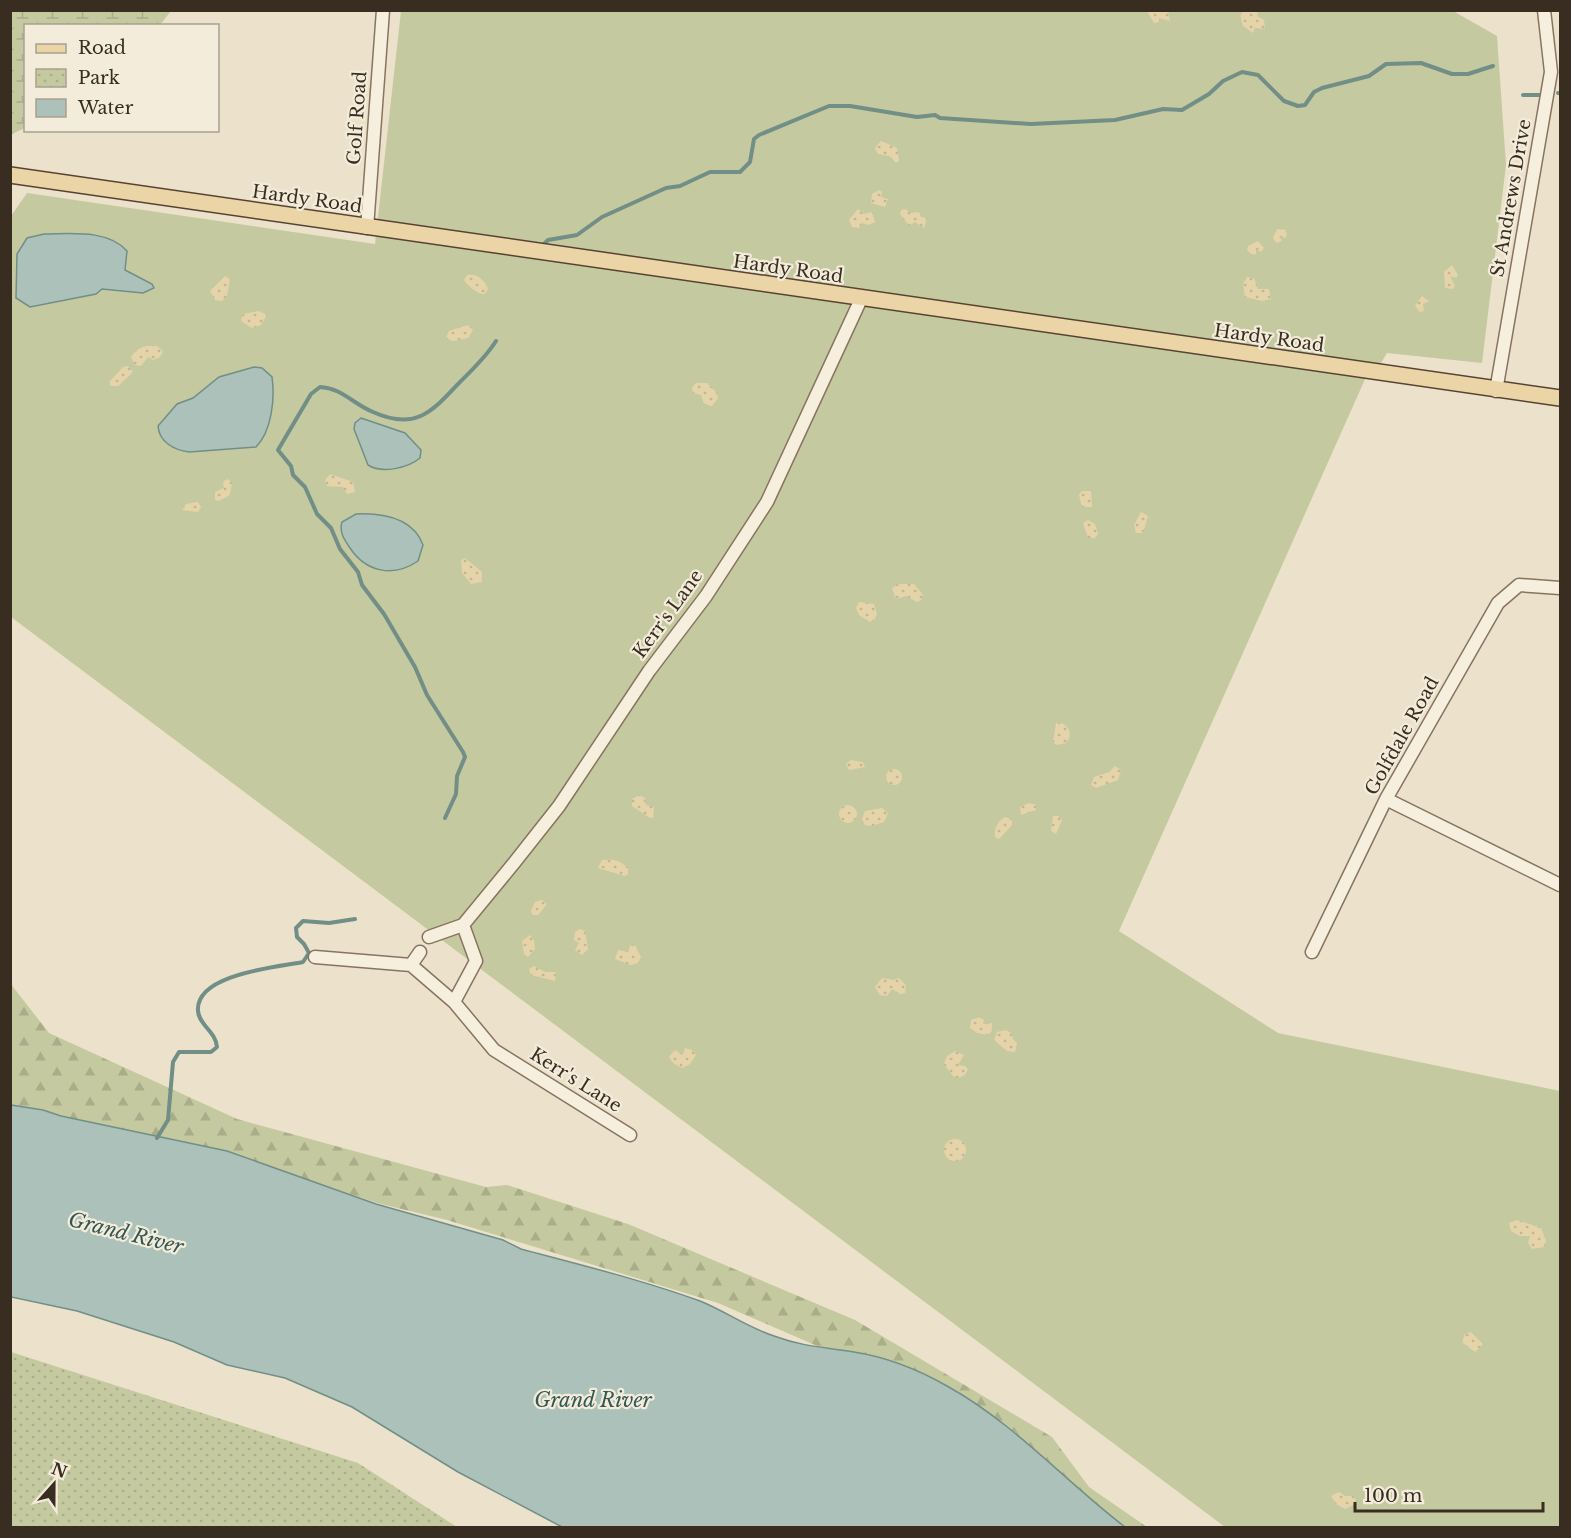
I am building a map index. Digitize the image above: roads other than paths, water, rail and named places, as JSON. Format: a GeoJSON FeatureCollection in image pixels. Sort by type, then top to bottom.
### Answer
{"type":"FeatureCollection","features":[{"type":"Feature","properties":{"kind":"main road","name":"Hardy Road"},"geometry":{"type":"LineString","coordinates":[[10,175],[1496,391],[1560,398]]}},
{"type":"Feature","properties":{"kind":"street","name":"Golf Road"},"geometry":{"type":"LineString","coordinates":[[367,228],[383,10]]}},
{"type":"Feature","properties":{"kind":"street","name":"St Andrews Drive"},"geometry":{"type":"LineString","coordinates":[[1496,391],[1551,72],[1544,10]]}},
{"type":"Feature","properties":{"kind":"street","name":"Kerr's Lane"},"geometry":{"type":"LineString","coordinates":[[463,925],[559,806],[649,671],[706,596],[761,512],[861,299]]}},
{"type":"Feature","properties":{"kind":"street","name":"Golfdale Road"},"geometry":{"type":"LineString","coordinates":[[1312,952],[1386,799],[1498,603],[1519,585],[1560,588]]}},
{"type":"Feature","properties":{"kind":"street"},"geometry":{"type":"LineString","coordinates":[[1386,799],[1560,885]]}},
{"type":"Feature","properties":{"kind":"street"},"geometry":{"type":"LineString","coordinates":[[429,937],[463,925],[476,961],[454,1002]]}},
{"type":"Feature","properties":{"kind":"street"},"geometry":{"type":"LineString","coordinates":[[315,957],[411,965],[420,952]]}},
{"type":"Feature","properties":{"kind":"street","name":"Kerr's Lane"},"geometry":{"type":"LineString","coordinates":[[411,965],[454,1002],[494,1050],[630,1135]]}},
{"type":"Feature","properties":{"kind":"water"},"geometry":{"type":"Polygon","coordinates":[[[44,234],[88,234],[110,239],[127,251],[125,270],[152,284],[154,288],[143,293],[102,289],[96,294],[30,307],[16,298],[17,254],[27,238],[44,234]]]}},
{"type":"Feature","properties":{"kind":"water"},"geometry":{"type":"Polygon","coordinates":[[[254,367],[262,368],[272,377],[273,385],[269,423],[256,447],[189,452],[173,447],[164,441],[158,426],[177,404],[193,398],[219,377],[254,367]]]}},
{"type":"Feature","properties":{"kind":"water"},"geometry":{"type":"Polygon","coordinates":[[[361,418],[405,433],[421,450],[420,458],[409,465],[395,469],[380,469],[368,465],[354,429],[355,423],[361,418]]]}},
{"type":"Feature","properties":{"kind":"water"},"geometry":{"type":"Polygon","coordinates":[[[356,514],[386,516],[412,529],[423,545],[418,561],[399,570],[390,571],[364,563],[350,548],[341,526],[342,522],[356,514]]]}},
{"type":"Feature","properties":{"kind":"water","name":"Grand River"},"geometry":{"type":"Polygon","coordinates":[[[11,1105],[227,1151],[376,1204],[503,1240],[521,1249],[678,1293],[785,1340],[866,1354],[902,1365],[947,1386],[995,1417],[1125,1527],[562,1527],[458,1472],[352,1407],[285,1378],[227,1365],[174,1342],[77,1311],[11,1297],[11,1105]]]}},
{"type":"Feature","properties":{"kind":"waterway"},"geometry":{"type":"LineString","coordinates":[[544,244],[548,240],[577,235],[602,217],[666,188],[680,186],[710,172],[740,172],[750,162],[754,139],[759,135],[829,106],[850,106],[917,117],[935,115],[940,118],[1031,124],[1115,120],[1163,109],[1182,110],[1209,94],[1223,81],[1242,72],[1258,75],[1284,101],[1298,106],[1305,105],[1314,92],[1322,88],[1369,76],[1386,64],[1421,63],[1452,74],[1468,74],[1493,66]]}},
{"type":"Feature","properties":{"kind":"waterway"},"geometry":{"type":"LineString","coordinates":[[1523,95],[1539,95]]}},
{"type":"Feature","properties":{"kind":"waterway"},"geometry":{"type":"LineString","coordinates":[[445,818],[456,794],[457,776],[465,757],[463,752],[427,695],[415,667],[384,614],[362,585],[358,572],[340,549],[331,528],[317,514],[305,487],[293,475],[291,466],[278,450],[311,394],[320,387],[335,390],[366,409],[388,417],[400,420],[412,419],[422,416],[440,402],[479,363],[496,341]]}},
{"type":"Feature","properties":{"kind":"waterway"},"geometry":{"type":"LineString","coordinates":[[157,1138],[168,1120],[173,1062],[179,1052],[211,1052],[217,1047],[214,1037],[201,1020],[198,1011],[201,998],[209,988],[240,974],[303,962],[309,953],[297,937],[296,928],[303,921],[329,923],[355,919]]}}]}
